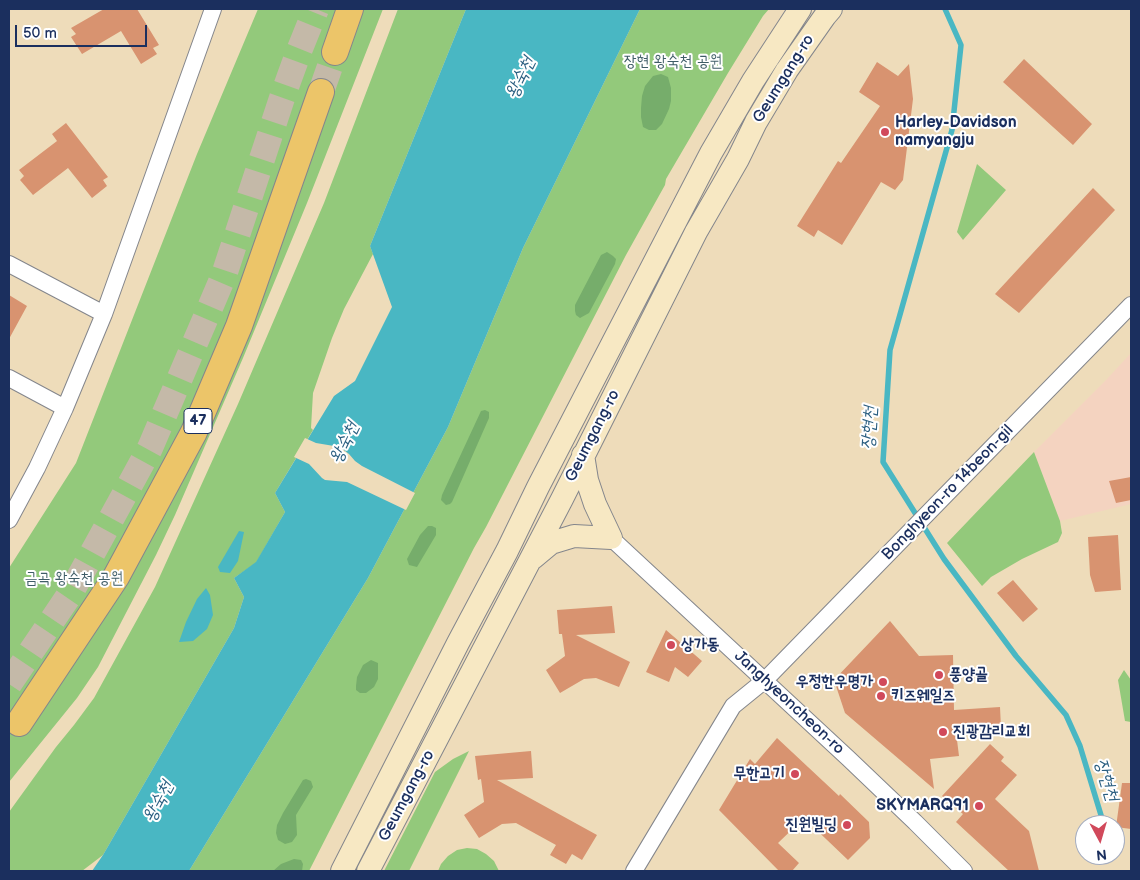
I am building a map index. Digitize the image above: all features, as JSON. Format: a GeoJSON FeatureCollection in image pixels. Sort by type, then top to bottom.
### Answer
{"type":"FeatureCollection","features":[{"type":"Feature","properties":{"kind":"highway"},"geometry":{"type":"LineString","coordinates":[[335,52],[350,9]]}},
{"type":"Feature","properties":{"kind":"highway","name":"47"},"geometry":{"type":"LineString","coordinates":[[20,723],[116,577],[194,432],[239,326],[320,92]]}},
{"type":"Feature","properties":{"kind":"main road","name":"Geumgang-ro"},"geometry":{"type":"LineString","coordinates":[[342,871],[711,153],[753,81],[800,9]]}},
{"type":"Feature","properties":{"kind":"main road","name":"Geumgang-ro"},"geometry":{"type":"LineString","coordinates":[[368,871],[530,560],[696,232],[738,159],[756,122],[787,70],[831,9]]}},
{"type":"Feature","properties":{"kind":"main road"},"geometry":{"type":"LineString","coordinates":[[530,560],[551,543],[574,536],[611,538],[595,504],[587,480],[583,455]]}},
{"type":"Feature","properties":{"kind":"street"},"geometry":{"type":"LineString","coordinates":[[9,520],[38,468],[104,314],[213,9]]}},
{"type":"Feature","properties":{"kind":"street"},"geometry":{"type":"LineString","coordinates":[[9,264],[104,314]]}},
{"type":"Feature","properties":{"kind":"street","name":"Bonghyeon-ro 14beon-gil"},"geometry":{"type":"LineString","coordinates":[[634,871],[733,706],[765,680],[1131,305]]}},
{"type":"Feature","properties":{"kind":"street"},"geometry":{"type":"LineString","coordinates":[[9,378],[65,408]]}},
{"type":"Feature","properties":{"kind":"street","name":"Janghyeoncheon-ro"},"geometry":{"type":"LineString","coordinates":[[611,538],[765,680],[909,816],[964,871]]}},
{"type":"Feature","properties":{"kind":"shaded area"},"geometry":{"type":"Polygon","coordinates":[[[1131,353],[1131,504],[1060,521],[1034,452],[1131,353]]]}},
{"type":"Feature","properties":{"kind":"green space","name":"금곡 왕숙천 공원"},"geometry":{"type":"Polygon","coordinates":[[[258,9],[383,9],[307,203],[243,358],[156,555],[98,667],[77,698],[9,782],[9,568],[76,463],[197,154],[258,9]]]}},
{"type":"Feature","properties":{"kind":"green space"},"geometry":{"type":"Polygon","coordinates":[[[398,9],[466,9],[370,246],[373,254],[344,309],[332,338],[313,393],[311,428],[313,430],[275,493],[285,512],[256,563],[234,578],[244,597],[234,628],[103,855],[82,871],[9,871],[9,812],[94,698],[155,587],[238,404],[324,203],[398,9]]]}},
{"type":"Feature","properties":{"kind":"green space","name":"장현 왕숙천 공원"},"geometry":{"type":"Polygon","coordinates":[[[640,9],[769,9],[728,73],[666,179],[665,185],[626,255],[309,871],[189,871],[368,578],[448,427],[523,248],[640,9]]]}},
{"type":"Feature","properties":{"kind":"green space"},"geometry":{"type":"Polygon","coordinates":[[[661,74],[668,77],[671,88],[671,101],[662,124],[656,130],[649,130],[643,127],[641,117],[642,96],[645,86],[653,76],[661,74]]]}},
{"type":"Feature","properties":{"kind":"green space"},"geometry":{"type":"Polygon","coordinates":[[[977,164],[1006,190],[963,240],[957,232],[977,164]]]}},
{"type":"Feature","properties":{"kind":"green space"},"geometry":{"type":"Polygon","coordinates":[[[607,252],[616,259],[615,264],[589,313],[580,318],[576,315],[575,305],[601,255],[607,252]]]}},
{"type":"Feature","properties":{"kind":"green space"},"geometry":{"type":"Polygon","coordinates":[[[481,411],[489,412],[489,418],[452,502],[446,505],[441,500],[442,495],[481,411]]]}},
{"type":"Feature","properties":{"kind":"green space"},"geometry":{"type":"Polygon","coordinates":[[[1034,452],[1060,521],[1062,533],[1058,542],[1022,559],[991,577],[982,586],[947,543],[1034,452]]]}},
{"type":"Feature","properties":{"kind":"green space"},"geometry":{"type":"Polygon","coordinates":[[[428,526],[436,528],[436,535],[417,567],[409,565],[407,559],[420,535],[428,526]]]}},
{"type":"Feature","properties":{"kind":"green space"},"geometry":{"type":"Polygon","coordinates":[[[371,660],[378,663],[378,679],[374,687],[366,693],[360,693],[356,690],[357,677],[363,665],[371,660]]]}},
{"type":"Feature","properties":{"kind":"green space"},"geometry":{"type":"Polygon","coordinates":[[[1124,670],[1131,680],[1131,722],[1125,721],[1118,680],[1124,670]]]}},
{"type":"Feature","properties":{"kind":"green space"},"geometry":{"type":"Polygon","coordinates":[[[469,751],[409,871],[384,871],[435,772],[453,759],[469,751]]]}},
{"type":"Feature","properties":{"kind":"green space"},"geometry":{"type":"Polygon","coordinates":[[[303,780],[311,781],[313,787],[296,815],[297,835],[292,842],[285,844],[278,840],[276,833],[277,825],[303,780]]]}},
{"type":"Feature","properties":{"kind":"green space"},"geometry":{"type":"Polygon","coordinates":[[[477,849],[486,854],[494,861],[499,871],[438,871],[448,856],[457,850],[477,849]]]}},
{"type":"Feature","properties":{"kind":"green space"},"geometry":{"type":"Polygon","coordinates":[[[294,859],[301,860],[303,864],[302,871],[273,871],[281,864],[294,859]]]}},
{"type":"Feature","properties":{"kind":"water","name":"왕숙천"},"geometry":{"type":"Polygon","coordinates":[[[466,9],[640,9],[523,248],[448,427],[368,578],[189,871],[92,871],[234,628],[244,597],[234,578],[256,562],[285,512],[275,493],[334,396],[355,381],[392,307],[370,246],[466,9]]]}},
{"type":"Feature","properties":{"kind":"water"},"geometry":{"type":"Polygon","coordinates":[[[239,531],[244,532],[238,561],[230,573],[220,572],[218,567],[239,531]]]}},
{"type":"Feature","properties":{"kind":"water"},"geometry":{"type":"Polygon","coordinates":[[[206,588],[210,595],[213,615],[207,629],[193,641],[179,642],[197,599],[206,588]]]}},
{"type":"Feature","properties":{"kind":"pier"},"geometry":{"type":"Polygon","coordinates":[[[305,438],[316,443],[340,447],[362,466],[415,493],[406,510],[347,482],[325,480],[322,478],[309,464],[294,457],[305,438]]]}},
{"type":"Feature","properties":{"kind":"building"},"geometry":{"type":"Polygon","coordinates":[[[104,9],[137,9],[159,45],[153,48],[157,54],[141,64],[121,31],[82,54],[71,37],[76,34],[71,28],[104,9]]]}},
{"type":"Feature","properties":{"kind":"building"},"geometry":{"type":"Polygon","coordinates":[[[1024,59],[1092,124],[1073,145],[1003,82],[1024,59]]]}},
{"type":"Feature","properties":{"kind":"building"},"geometry":{"type":"Polygon","coordinates":[[[877,62],[898,76],[909,64],[913,99],[903,180],[895,190],[881,182],[842,245],[818,230],[814,237],[797,226],[838,161],[841,163],[880,106],[859,92],[877,62]]]}},
{"type":"Feature","properties":{"kind":"building"},"geometry":{"type":"Polygon","coordinates":[[[66,123],[108,177],[103,180],[107,186],[92,198],[68,168],[33,195],[20,180],[24,176],[19,170],[57,141],[52,134],[66,123]]]}},
{"type":"Feature","properties":{"kind":"building"},"geometry":{"type":"Polygon","coordinates":[[[1093,188],[1115,210],[1019,313],[995,294],[1093,188]]]}},
{"type":"Feature","properties":{"kind":"building"},"geometry":{"type":"Polygon","coordinates":[[[9,295],[27,306],[9,339],[9,295]]]}},
{"type":"Feature","properties":{"kind":"building"},"geometry":{"type":"Polygon","coordinates":[[[1131,477],[1131,500],[1116,503],[1109,481],[1131,477]]]}},
{"type":"Feature","properties":{"kind":"building"},"geometry":{"type":"Polygon","coordinates":[[[1118,535],[1121,590],[1095,592],[1090,575],[1088,537],[1118,535]]]}},
{"type":"Feature","properties":{"kind":"building"},"geometry":{"type":"Polygon","coordinates":[[[1013,580],[1038,609],[1023,622],[997,593],[1013,580]]]}},
{"type":"Feature","properties":{"kind":"building"},"geometry":{"type":"Polygon","coordinates":[[[612,606],[615,633],[576,635],[630,662],[619,687],[596,678],[584,679],[560,693],[546,670],[565,656],[562,634],[559,634],[557,610],[612,606]]]}},
{"type":"Feature","properties":{"kind":"building","name":"키즈웨일즈"},"geometry":{"type":"Polygon","coordinates":[[[890,621],[919,656],[953,655],[954,710],[1000,707],[1001,728],[956,732],[959,756],[930,759],[934,789],[845,713],[834,680],[890,621]]]}},
{"type":"Feature","properties":{"kind":"building","name":"상가동"},"geometry":{"type":"Polygon","coordinates":[[[666,630],[702,661],[688,677],[675,667],[669,682],[646,672],[666,630]]]}},
{"type":"Feature","properties":{"kind":"building"},"geometry":{"type":"Polygon","coordinates":[[[777,738],[869,822],[870,838],[848,860],[804,818],[778,843],[799,863],[792,871],[779,871],[719,810],[750,759],[755,764],[777,738]]]}},
{"type":"Feature","properties":{"kind":"building","name":"SKYMARQ91"},"geometry":{"type":"Polygon","coordinates":[[[990,744],[1004,757],[1001,761],[1017,775],[995,799],[1029,831],[1039,871],[1009,871],[956,822],[963,814],[942,796],[990,744]]]}},
{"type":"Feature","properties":{"kind":"building"},"geometry":{"type":"Polygon","coordinates":[[[531,751],[533,778],[497,780],[597,835],[582,860],[572,854],[566,864],[550,855],[556,845],[516,823],[502,824],[479,838],[464,815],[484,802],[481,779],[478,780],[475,756],[531,751]]]}},
{"type":"Feature","properties":{"kind":"building"},"geometry":{"type":"Polygon","coordinates":[[[1122,783],[1131,783],[1131,829],[1125,828],[1125,815],[1118,815],[1122,783]]]}},
{"type":"Feature","properties":{"kind":"waterway","name":"장현천"},"geometry":{"type":"LineString","coordinates":[[945,9],[961,45],[952,130],[890,350],[883,462],[944,559],[1016,656],[1066,715],[1080,746],[1101,815]]}},
{"type":"Feature","properties":{"kind":"tunnel"},"geometry":{"type":"LineString","coordinates":[[9,684],[70,594],[150,448],[224,275],[282,98],[316,9]]}},
{"type":"Feature","properties":{"kind":"tunnel"},"geometry":{"type":"LineString","coordinates":[[321,92],[335,52]]}},
{"type":"Feature","properties":{"kind":"place","name":"Harley-Davidson namyangju"},"geometry":{"type":"Point","coordinates":[885,132]}},
{"type":"Feature","properties":{"kind":"place","name":"상가동"},"geometry":{"type":"Point","coordinates":[671,645]}},
{"type":"Feature","properties":{"kind":"place","name":"풍양골"},"geometry":{"type":"Point","coordinates":[939,675]}},
{"type":"Feature","properties":{"kind":"place","name":"우정한우명가"},"geometry":{"type":"Point","coordinates":[883,682]}},
{"type":"Feature","properties":{"kind":"place","name":"키즈웨일즈"},"geometry":{"type":"Point","coordinates":[881,696]}},
{"type":"Feature","properties":{"kind":"place","name":"진광감리교회"},"geometry":{"type":"Point","coordinates":[943,732]}},
{"type":"Feature","properties":{"kind":"place","name":"무한고기"},"geometry":{"type":"Point","coordinates":[795,774]}},
{"type":"Feature","properties":{"kind":"place","name":"SKYMARQ91"},"geometry":{"type":"Point","coordinates":[979,806]}},
{"type":"Feature","properties":{"kind":"place","name":"진원빌딩"},"geometry":{"type":"Point","coordinates":[847,825]}}]}
